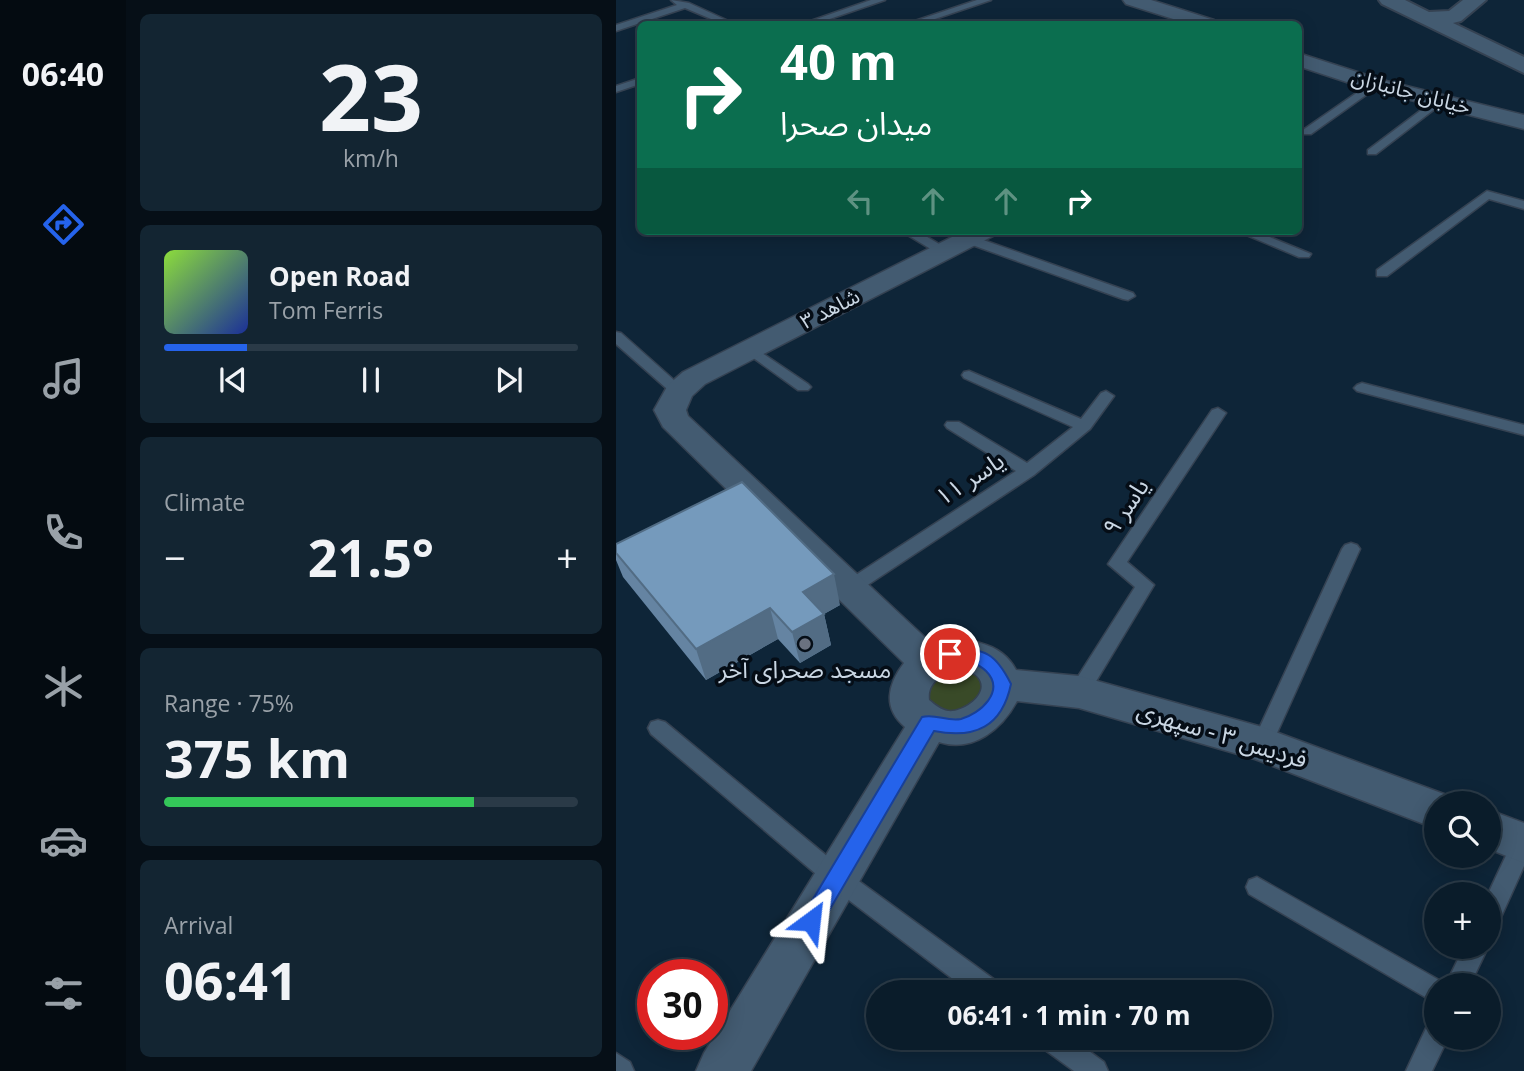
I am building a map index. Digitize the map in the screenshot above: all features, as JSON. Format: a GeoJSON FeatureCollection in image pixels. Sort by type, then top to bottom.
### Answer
{"type":"FeatureCollection","features":[{"type":"Feature","properties":{"kind":"main road"},"geometry":{"type":"LineString","coordinates":[[1389,0],[1524,66]]}},
{"type":"Feature","properties":{"kind":"main road"},"geometry":{"type":"LineString","coordinates":[[1439,0],[1469,5],[1487,22]]}},
{"type":"Feature","properties":{"kind":"main road"},"geometry":{"type":"LineString","coordinates":[[1427,18],[1447,19],[1460,15],[1469,5]]}},
{"type":"Feature","properties":{"kind":"street"},"geometry":{"type":"LineString","coordinates":[[1132,0],[1192,21]]}},
{"type":"Feature","properties":{"kind":"street","name":"خیابان جانبازان"},"geometry":{"type":"LineString","coordinates":[[1304,65],[1524,122]]}},
{"type":"Feature","properties":{"kind":"street","name":"شاهد ۳"},"geometry":{"type":"LineString","coordinates":[[679,392],[694,378],[977,235]]}},
{"type":"Feature","properties":{"kind":"street"},"geometry":{"type":"LineString","coordinates":[[679,392],[670,410],[674,420],[749,500],[928,663]]}},
{"type":"Feature","properties":{"kind":"street"},"geometry":{"type":"LineString","coordinates":[[950,654],[974,656],[993,667],[1002,684],[997,705],[979,720],[954,727],[929,723],[919,716],[909,698],[912,679],[928,663],[950,654]]}},
{"type":"Feature","properties":{"kind":"street","name":"فردیس ۳ - سپهری"},"geometry":{"type":"LineString","coordinates":[[1002,684],[1079,692],[1262,744],[1424,805]]}},
{"type":"Feature","properties":{"kind":"street"},"geometry":{"type":"LineString","coordinates":[[722,1071],[929,723]]}},
{"type":"Feature","properties":{"kind":"street"},"geometry":{"type":"LineString","coordinates":[[1501,833],[1524,842]]}},
{"type":"Feature","properties":{"kind":"lane"},"geometry":{"type":"LineString","coordinates":[[673,0],[723,21]]}},
{"type":"Feature","properties":{"kind":"lane"},"geometry":{"type":"LineString","coordinates":[[816,21],[880,0]]}},
{"type":"Feature","properties":{"kind":"lane"},"geometry":{"type":"LineString","coordinates":[[920,21],[986,0]]}},
{"type":"Feature","properties":{"kind":"lane"},"geometry":{"type":"LineString","coordinates":[[637,21],[686,5]]}},
{"type":"Feature","properties":{"kind":"lane"},"geometry":{"type":"LineString","coordinates":[[616,28],[637,21]]}},
{"type":"Feature","properties":{"kind":"lane"},"geometry":{"type":"LineString","coordinates":[[616,89],[637,82]]}},
{"type":"Feature","properties":{"kind":"lane"},"geometry":{"type":"LineString","coordinates":[[1307,132],[1375,85]]}},
{"type":"Feature","properties":{"kind":"lane"},"geometry":{"type":"LineString","coordinates":[[1371,152],[1440,101]]}},
{"type":"Feature","properties":{"kind":"lane"},"geometry":{"type":"LineString","coordinates":[[1382,273],[1487,195],[1524,205]]}},
{"type":"Feature","properties":{"kind":"lane"},"geometry":{"type":"LineString","coordinates":[[914,235],[944,251]]}},
{"type":"Feature","properties":{"kind":"lane"},"geometry":{"type":"LineString","coordinates":[[977,235],[1128,296]]}},
{"type":"Feature","properties":{"kind":"lane"},"geometry":{"type":"LineString","coordinates":[[1254,235],[1304,254]]}},
{"type":"Feature","properties":{"kind":"lane"},"geometry":{"type":"LineString","coordinates":[[616,336],[679,392]]}},
{"type":"Feature","properties":{"kind":"lane"},"geometry":{"type":"LineString","coordinates":[[750,349],[803,387]]}},
{"type":"Feature","properties":{"kind":"lane"},"geometry":{"type":"LineString","coordinates":[[969,375],[1084,426]]}},
{"type":"Feature","properties":{"kind":"lane"},"geometry":{"type":"LineString","coordinates":[[1363,388],[1524,430]]}},
{"type":"Feature","properties":{"kind":"lane","name":"یاسر ۱۱"},"geometry":{"type":"LineString","coordinates":[[848,589],[1028,471],[1084,426],[1106,396]]}},
{"type":"Feature","properties":{"kind":"lane","name":"یاسر ۹"},"geometry":{"type":"LineString","coordinates":[[1079,692],[1145,585],[1118,564],[1218,413]]}},
{"type":"Feature","properties":{"kind":"lane"},"geometry":{"type":"LineString","coordinates":[[953,425],[1028,471]]}},
{"type":"Feature","properties":{"kind":"lane"},"geometry":{"type":"LineString","coordinates":[[1262,744],[1351,549]]}},
{"type":"Feature","properties":{"kind":"lane"},"geometry":{"type":"LineString","coordinates":[[658,728],[837,878],[974,980]]}},
{"type":"Feature","properties":{"kind":"lane"},"geometry":{"type":"LineString","coordinates":[[1501,892],[1524,842]]}},
{"type":"Feature","properties":{"kind":"lane"},"geometry":{"type":"LineString","coordinates":[[1257,887],[1424,984]]}},
{"type":"Feature","properties":{"kind":"lane"},"geometry":{"type":"LineString","coordinates":[[1066,1050],[1095,1071]]}},
{"type":"Feature","properties":{"kind":"lane"},"geometry":{"type":"LineString","coordinates":[[1419,1071],[1429,1050]]}},
{"type":"Feature","properties":{"kind":"lane"},"geometry":{"type":"LineString","coordinates":[[616,1066],[621,1071]]}},
{"type":"Feature","properties":{"kind":"green space"},"geometry":{"type":"Polygon","coordinates":[[[943,667],[975,667],[988,690],[959,714],[931,708],[924,686],[943,667]]]}},
{"type":"Feature","properties":{"kind":"building","name":"مسجد صحرای آخر"},"geometry":{"type":"Polygon","coordinates":[[[742,482],[834,574],[803,592],[824,614],[792,632],[770,608],[696,649],[616,553],[616,544],[742,482]]]}},
{"type":"Feature","properties":{"kind":"place","name":"مسجد صحرای آخر"},"geometry":{"type":"Point","coordinates":[805,644]}},
{"type":"Feature","properties":{"kind":"route"},"geometry":{"type":"LineString","coordinates":[[811,921],[929,723],[954,727],[967,725],[990,713],[997,705],[1002,695],[1002,684],[993,667],[974,656],[950,654]]}}]}
